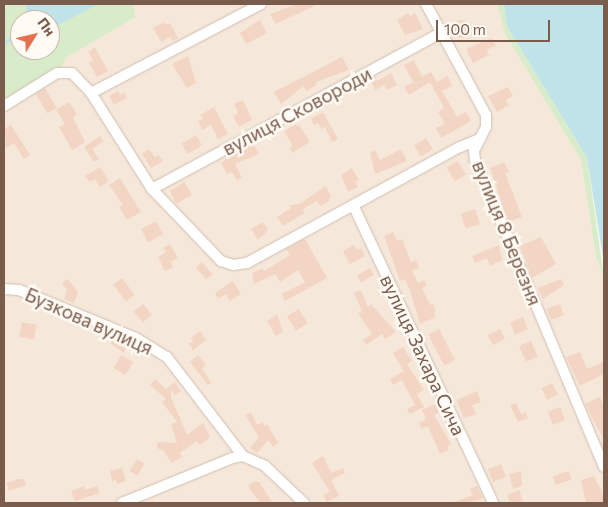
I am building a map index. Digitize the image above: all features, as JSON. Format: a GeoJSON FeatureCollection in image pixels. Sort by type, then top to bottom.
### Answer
{"type":"FeatureCollection","features":[{"type":"Feature","properties":{"kind":"street"},"geometry":{"type":"LineString","coordinates":[[91,93],[261,4]]}},
{"type":"Feature","properties":{"kind":"street","name":"вулиця 8 Березня"},"geometry":{"type":"LineString","coordinates":[[426,4],[486,115],[486,127],[474,151],[475,160],[604,467]]}},
{"type":"Feature","properties":{"kind":"street","name":"вулиця Сковороди"},"geometry":{"type":"LineString","coordinates":[[152,189],[441,33]]}},
{"type":"Feature","properties":{"kind":"street"},"geometry":{"type":"LineString","coordinates":[[4,106],[64,71],[72,74],[91,93],[152,189],[221,260],[233,265],[247,263],[354,207],[460,146],[480,139]]}},
{"type":"Feature","properties":{"kind":"street","name":"вулиця Захара Сича"},"geometry":{"type":"LineString","coordinates":[[354,207],[492,503]]}},
{"type":"Feature","properties":{"kind":"street","name":"Бузкова вулиця"},"geometry":{"type":"LineString","coordinates":[[4,290],[19,290],[136,338],[167,358],[243,456]]}},
{"type":"Feature","properties":{"kind":"street"},"geometry":{"type":"LineString","coordinates":[[122,503],[232,458],[243,456],[265,466],[304,503]]}},
{"type":"Feature","properties":{"kind":"shaded area"},"geometry":{"type":"Polygon","coordinates":[[[139,4],[497,4],[505,34],[581,160],[596,257],[604,278],[604,503],[4,503],[4,106],[56,73],[67,57],[136,17],[134,7],[139,4]]]}},
{"type":"Feature","properties":{"kind":"green space"},"geometry":{"type":"Polygon","coordinates":[[[4,4],[139,4],[134,7],[136,17],[67,57],[57,73],[4,106],[4,4]]]}},
{"type":"Feature","properties":{"kind":"green space"},"geometry":{"type":"Polygon","coordinates":[[[497,4],[504,4],[507,26],[587,158],[604,278],[596,257],[581,160],[505,34],[497,4]]]}},
{"type":"Feature","properties":{"kind":"water"},"geometry":{"type":"Polygon","coordinates":[[[25,4],[99,4],[60,24],[60,10],[26,10],[25,4]]]}},
{"type":"Feature","properties":{"kind":"water"},"geometry":{"type":"Polygon","coordinates":[[[504,4],[604,4],[604,263],[587,158],[507,26],[504,4]]]}},
{"type":"Feature","properties":{"kind":"building"},"geometry":{"type":"Polygon","coordinates":[[[298,4],[318,4],[276,24],[270,14],[298,4]]]}},
{"type":"Feature","properties":{"kind":"building"},"geometry":{"type":"Polygon","coordinates":[[[408,13],[410,16],[415,13],[423,29],[405,35],[397,20],[408,13]]]}},
{"type":"Feature","properties":{"kind":"building"},"geometry":{"type":"Polygon","coordinates":[[[260,20],[267,33],[246,44],[240,33],[260,20]]]}},
{"type":"Feature","properties":{"kind":"building"},"geometry":{"type":"Polygon","coordinates":[[[461,20],[467,23],[470,29],[467,35],[461,38],[455,35],[452,29],[455,23],[461,20]]]}},
{"type":"Feature","properties":{"kind":"building"},"geometry":{"type":"Polygon","coordinates":[[[164,22],[165,25],[170,23],[178,38],[173,41],[170,37],[161,42],[153,28],[164,22]]]}},
{"type":"Feature","properties":{"kind":"building"},"geometry":{"type":"Polygon","coordinates":[[[492,38],[496,45],[487,50],[489,55],[473,63],[466,49],[492,38]]]}},
{"type":"Feature","properties":{"kind":"building"},"geometry":{"type":"Polygon","coordinates":[[[95,47],[108,71],[97,77],[89,63],[93,60],[88,52],[95,47]]]}},
{"type":"Feature","properties":{"kind":"building"},"geometry":{"type":"Polygon","coordinates":[[[188,56],[196,83],[187,88],[172,64],[188,56]]]}},
{"type":"Feature","properties":{"kind":"building"},"geometry":{"type":"Polygon","coordinates":[[[342,57],[349,70],[316,82],[317,85],[306,91],[304,86],[281,104],[274,92],[342,57]]]}},
{"type":"Feature","properties":{"kind":"building"},"geometry":{"type":"Polygon","coordinates":[[[414,60],[422,77],[431,72],[437,82],[448,76],[452,86],[442,91],[457,117],[466,112],[471,121],[441,138],[436,128],[445,124],[438,112],[444,108],[430,82],[409,95],[404,87],[413,82],[404,65],[414,60]]]}},
{"type":"Feature","properties":{"kind":"building"},"geometry":{"type":"Polygon","coordinates":[[[391,73],[397,85],[387,90],[384,85],[375,90],[370,79],[375,76],[377,81],[391,73]]]}},
{"type":"Feature","properties":{"kind":"building"},"geometry":{"type":"Polygon","coordinates":[[[508,87],[513,96],[506,100],[509,105],[497,112],[488,96],[508,87]]]}},
{"type":"Feature","properties":{"kind":"building"},"geometry":{"type":"Polygon","coordinates":[[[45,88],[57,108],[47,113],[36,94],[45,88]]]}},
{"type":"Feature","properties":{"kind":"building"},"geometry":{"type":"Polygon","coordinates":[[[118,91],[120,95],[124,92],[127,98],[114,105],[109,96],[118,91]]]}},
{"type":"Feature","properties":{"kind":"building"},"geometry":{"type":"Polygon","coordinates":[[[243,100],[252,120],[239,127],[233,116],[238,113],[234,104],[243,100]]]}},
{"type":"Feature","properties":{"kind":"building"},"geometry":{"type":"Polygon","coordinates":[[[69,102],[77,114],[73,117],[85,142],[72,150],[59,127],[65,124],[56,110],[69,102]]]}},
{"type":"Feature","properties":{"kind":"building"},"geometry":{"type":"Polygon","coordinates":[[[214,107],[228,134],[218,139],[211,125],[202,130],[198,121],[203,119],[200,115],[214,107]]]}},
{"type":"Feature","properties":{"kind":"building"},"geometry":{"type":"Polygon","coordinates":[[[323,112],[338,139],[332,142],[325,127],[322,129],[318,123],[314,125],[311,119],[323,112]]]}},
{"type":"Feature","properties":{"kind":"building"},"geometry":{"type":"Polygon","coordinates":[[[11,125],[30,155],[24,159],[14,143],[7,148],[4,142],[6,139],[4,129],[11,125]]]}},
{"type":"Feature","properties":{"kind":"building"},"geometry":{"type":"Polygon","coordinates":[[[295,125],[300,126],[310,142],[292,153],[290,148],[293,146],[284,131],[295,125]]]}},
{"type":"Feature","properties":{"kind":"building"},"geometry":{"type":"Polygon","coordinates":[[[196,135],[202,145],[188,154],[181,144],[196,135]]]}},
{"type":"Feature","properties":{"kind":"building"},"geometry":{"type":"Polygon","coordinates":[[[100,136],[104,141],[92,149],[99,159],[94,162],[84,147],[100,136]]]}},
{"type":"Feature","properties":{"kind":"building"},"geometry":{"type":"Polygon","coordinates":[[[426,138],[433,149],[421,156],[414,145],[426,138]]]}},
{"type":"Feature","properties":{"kind":"building"},"geometry":{"type":"Polygon","coordinates":[[[253,143],[259,154],[235,164],[242,178],[237,180],[232,172],[227,174],[221,163],[253,143]]]}},
{"type":"Feature","properties":{"kind":"building"},"geometry":{"type":"Polygon","coordinates":[[[149,149],[155,157],[159,155],[163,161],[151,168],[142,154],[149,149]]]}},
{"type":"Feature","properties":{"kind":"building"},"geometry":{"type":"Polygon","coordinates":[[[401,149],[407,161],[375,174],[370,153],[375,150],[380,160],[401,149]]]}},
{"type":"Feature","properties":{"kind":"building"},"geometry":{"type":"Polygon","coordinates":[[[458,161],[466,175],[455,181],[447,168],[458,161]]]}},
{"type":"Feature","properties":{"kind":"building"},"geometry":{"type":"Polygon","coordinates":[[[504,162],[509,172],[505,173],[522,217],[508,222],[490,168],[504,162]]]}},
{"type":"Feature","properties":{"kind":"building"},"geometry":{"type":"Polygon","coordinates":[[[100,167],[109,181],[100,187],[95,179],[90,182],[85,176],[100,167]]]}},
{"type":"Feature","properties":{"kind":"building"},"geometry":{"type":"Polygon","coordinates":[[[352,168],[359,180],[355,182],[358,187],[348,192],[341,175],[352,168]]]}},
{"type":"Feature","properties":{"kind":"building"},"geometry":{"type":"Polygon","coordinates":[[[120,178],[141,212],[127,220],[119,207],[123,205],[109,185],[120,178]]]}},
{"type":"Feature","properties":{"kind":"building"},"geometry":{"type":"Polygon","coordinates":[[[184,182],[192,195],[176,204],[170,191],[184,182]]]}},
{"type":"Feature","properties":{"kind":"building"},"geometry":{"type":"Polygon","coordinates":[[[326,186],[331,197],[328,202],[320,206],[317,201],[303,209],[305,213],[283,226],[277,217],[291,208],[289,206],[301,203],[326,186]]]}},
{"type":"Feature","properties":{"kind":"building"},"geometry":{"type":"Polygon","coordinates":[[[475,209],[480,224],[466,229],[461,214],[475,209]]]}},
{"type":"Feature","properties":{"kind":"building"},"geometry":{"type":"Polygon","coordinates":[[[156,221],[163,234],[148,242],[141,229],[156,221]]]}},
{"type":"Feature","properties":{"kind":"building"},"geometry":{"type":"Polygon","coordinates":[[[263,222],[268,230],[258,240],[251,229],[263,222]]]}},
{"type":"Feature","properties":{"kind":"building"},"geometry":{"type":"Polygon","coordinates":[[[393,232],[397,241],[402,239],[411,262],[416,260],[419,268],[412,271],[418,283],[424,280],[427,286],[422,288],[430,305],[433,304],[436,311],[434,312],[436,317],[420,324],[410,291],[405,279],[400,281],[384,236],[393,232]]]}},
{"type":"Feature","properties":{"kind":"building"},"geometry":{"type":"Polygon","coordinates":[[[541,237],[556,264],[532,278],[520,246],[541,237]]]}},
{"type":"Feature","properties":{"kind":"building"},"geometry":{"type":"Polygon","coordinates":[[[305,239],[327,278],[285,301],[282,294],[305,282],[298,270],[280,282],[275,274],[254,284],[252,273],[262,268],[264,271],[290,255],[286,249],[305,239]]]}},
{"type":"Feature","properties":{"kind":"building"},"geometry":{"type":"Polygon","coordinates":[[[170,244],[178,258],[171,262],[173,267],[165,271],[158,257],[166,252],[163,248],[170,244]]]}},
{"type":"Feature","properties":{"kind":"building"},"geometry":{"type":"Polygon","coordinates":[[[354,245],[357,250],[361,248],[365,256],[350,264],[343,251],[354,245]]]}},
{"type":"Feature","properties":{"kind":"building"},"geometry":{"type":"Polygon","coordinates":[[[499,245],[502,260],[490,266],[487,258],[475,263],[472,256],[499,245]]]}},
{"type":"Feature","properties":{"kind":"building"},"geometry":{"type":"Polygon","coordinates":[[[202,262],[212,274],[206,279],[196,267],[202,262]]]}},
{"type":"Feature","properties":{"kind":"building"},"geometry":{"type":"Polygon","coordinates":[[[370,268],[374,275],[361,282],[357,276],[370,268]]]}},
{"type":"Feature","properties":{"kind":"building"},"geometry":{"type":"Polygon","coordinates":[[[122,278],[135,295],[126,301],[113,285],[122,278]]]}},
{"type":"Feature","properties":{"kind":"building"},"geometry":{"type":"Polygon","coordinates":[[[68,279],[78,292],[74,303],[64,299],[67,290],[62,283],[68,279]]]}},
{"type":"Feature","properties":{"kind":"building"},"geometry":{"type":"Polygon","coordinates":[[[561,279],[564,285],[543,299],[538,288],[561,279]]]}},
{"type":"Feature","properties":{"kind":"building"},"geometry":{"type":"Polygon","coordinates":[[[233,281],[241,294],[230,301],[226,294],[218,299],[215,293],[233,281]]]}},
{"type":"Feature","properties":{"kind":"building"},"geometry":{"type":"Polygon","coordinates":[[[361,290],[368,307],[371,304],[396,332],[385,339],[382,334],[366,345],[363,340],[372,334],[358,313],[362,311],[354,293],[361,290]]]}},
{"type":"Feature","properties":{"kind":"building"},"geometry":{"type":"Polygon","coordinates":[[[143,304],[152,315],[142,322],[134,312],[143,304]]]}},
{"type":"Feature","properties":{"kind":"building"},"geometry":{"type":"Polygon","coordinates":[[[560,304],[564,315],[551,320],[547,309],[560,304]]]}},
{"type":"Feature","properties":{"kind":"building"},"geometry":{"type":"Polygon","coordinates":[[[299,309],[308,324],[296,331],[287,316],[299,309]]]}},
{"type":"Feature","properties":{"kind":"building"},"geometry":{"type":"Polygon","coordinates":[[[277,314],[283,332],[276,336],[267,321],[277,314]]]}},
{"type":"Feature","properties":{"kind":"building"},"geometry":{"type":"Polygon","coordinates":[[[523,317],[528,329],[515,334],[510,322],[523,317]]]}},
{"type":"Feature","properties":{"kind":"building"},"geometry":{"type":"Polygon","coordinates":[[[22,322],[37,325],[34,340],[19,337],[22,322]]]}},
{"type":"Feature","properties":{"kind":"building"},"geometry":{"type":"Polygon","coordinates":[[[439,329],[455,360],[444,366],[428,334],[439,329]]]}},
{"type":"Feature","properties":{"kind":"building"},"geometry":{"type":"Polygon","coordinates":[[[500,329],[505,339],[493,345],[488,335],[500,329]]]}},
{"type":"Feature","properties":{"kind":"building"},"geometry":{"type":"Polygon","coordinates":[[[200,331],[206,340],[193,350],[189,344],[193,341],[191,338],[200,331]]]}},
{"type":"Feature","properties":{"kind":"building"},"geometry":{"type":"Polygon","coordinates":[[[113,337],[128,342],[124,353],[111,344],[113,337]]]}},
{"type":"Feature","properties":{"kind":"building"},"geometry":{"type":"Polygon","coordinates":[[[531,341],[538,357],[526,362],[519,346],[531,341]]]}},
{"type":"Feature","properties":{"kind":"building"},"geometry":{"type":"Polygon","coordinates":[[[403,347],[412,361],[407,364],[424,390],[417,394],[424,407],[410,414],[407,409],[415,405],[402,380],[393,385],[390,379],[404,371],[393,353],[403,347]]]}},
{"type":"Feature","properties":{"kind":"building"},"geometry":{"type":"Polygon","coordinates":[[[580,352],[587,369],[604,362],[604,374],[580,386],[566,357],[580,352]]]}},
{"type":"Feature","properties":{"kind":"building"},"geometry":{"type":"Polygon","coordinates":[[[121,355],[133,362],[126,375],[114,368],[121,355]]]}},
{"type":"Feature","properties":{"kind":"building"},"geometry":{"type":"Polygon","coordinates":[[[198,355],[206,365],[202,368],[211,383],[208,385],[190,362],[198,355]]]}},
{"type":"Feature","properties":{"kind":"building"},"geometry":{"type":"Polygon","coordinates":[[[155,379],[166,389],[175,382],[181,391],[175,395],[171,390],[171,397],[187,435],[203,423],[210,437],[200,445],[197,441],[180,453],[182,457],[171,463],[164,451],[157,448],[158,442],[177,443],[171,424],[177,422],[162,402],[166,399],[150,385],[155,379]]]}},
{"type":"Feature","properties":{"kind":"building"},"geometry":{"type":"Polygon","coordinates":[[[552,383],[558,395],[547,400],[541,388],[552,383]]]}},
{"type":"Feature","properties":{"kind":"building"},"geometry":{"type":"Polygon","coordinates":[[[477,391],[481,402],[472,405],[476,414],[464,418],[456,400],[477,391]]]}},
{"type":"Feature","properties":{"kind":"building"},"geometry":{"type":"Polygon","coordinates":[[[600,397],[604,407],[604,440],[586,406],[586,403],[600,397]]]}},
{"type":"Feature","properties":{"kind":"building"},"geometry":{"type":"Polygon","coordinates":[[[437,403],[441,412],[434,415],[451,444],[447,446],[449,450],[440,454],[428,426],[422,429],[419,423],[426,419],[422,410],[437,403]]]}},
{"type":"Feature","properties":{"kind":"building"},"geometry":{"type":"Polygon","coordinates":[[[516,403],[521,414],[526,412],[528,418],[518,422],[510,405],[516,403]]]}},
{"type":"Feature","properties":{"kind":"building"},"geometry":{"type":"Polygon","coordinates":[[[560,407],[565,420],[553,425],[548,412],[560,407]]]}},
{"type":"Feature","properties":{"kind":"building"},"geometry":{"type":"Polygon","coordinates":[[[251,412],[257,425],[262,422],[265,426],[267,424],[278,443],[273,447],[268,440],[257,453],[250,448],[259,437],[245,415],[251,412]]]}},
{"type":"Feature","properties":{"kind":"building"},"geometry":{"type":"Polygon","coordinates":[[[323,456],[331,473],[343,468],[345,473],[331,480],[339,496],[327,502],[323,495],[330,492],[312,463],[323,456]]]}},
{"type":"Feature","properties":{"kind":"building"},"geometry":{"type":"Polygon","coordinates":[[[137,459],[145,464],[137,476],[130,471],[137,459]]]}},
{"type":"Feature","properties":{"kind":"building"},"geometry":{"type":"Polygon","coordinates":[[[501,464],[506,477],[493,482],[488,469],[501,464]]]}},
{"type":"Feature","properties":{"kind":"building"},"geometry":{"type":"Polygon","coordinates":[[[122,468],[126,481],[117,484],[116,480],[112,481],[110,471],[122,468]]]}},
{"type":"Feature","properties":{"kind":"building"},"geometry":{"type":"Polygon","coordinates":[[[521,471],[522,486],[513,489],[509,474],[521,471]]]}},
{"type":"Feature","properties":{"kind":"building"},"geometry":{"type":"Polygon","coordinates":[[[569,471],[572,480],[556,485],[553,476],[569,471]]]}},
{"type":"Feature","properties":{"kind":"building"},"geometry":{"type":"Polygon","coordinates":[[[594,476],[602,492],[604,503],[586,503],[581,480],[594,476]]]}},
{"type":"Feature","properties":{"kind":"building"},"geometry":{"type":"Polygon","coordinates":[[[24,479],[26,485],[9,491],[6,483],[24,479]]]}},
{"type":"Feature","properties":{"kind":"building"},"geometry":{"type":"Polygon","coordinates":[[[255,481],[259,482],[273,503],[260,503],[248,486],[255,481]]]}},
{"type":"Feature","properties":{"kind":"building"},"geometry":{"type":"Polygon","coordinates":[[[84,486],[85,490],[97,486],[100,493],[75,501],[71,491],[84,486]]]}},
{"type":"Feature","properties":{"kind":"building"},"geometry":{"type":"Polygon","coordinates":[[[477,486],[483,498],[468,503],[452,503],[473,495],[470,489],[477,486]]]}},
{"type":"Feature","properties":{"kind":"building"},"geometry":{"type":"Polygon","coordinates":[[[519,490],[523,501],[510,503],[507,495],[519,490]]]}},
{"type":"Feature","properties":{"kind":"waterway"},"geometry":{"type":"LineString","coordinates":[[4,44],[10,38]]}}]}
